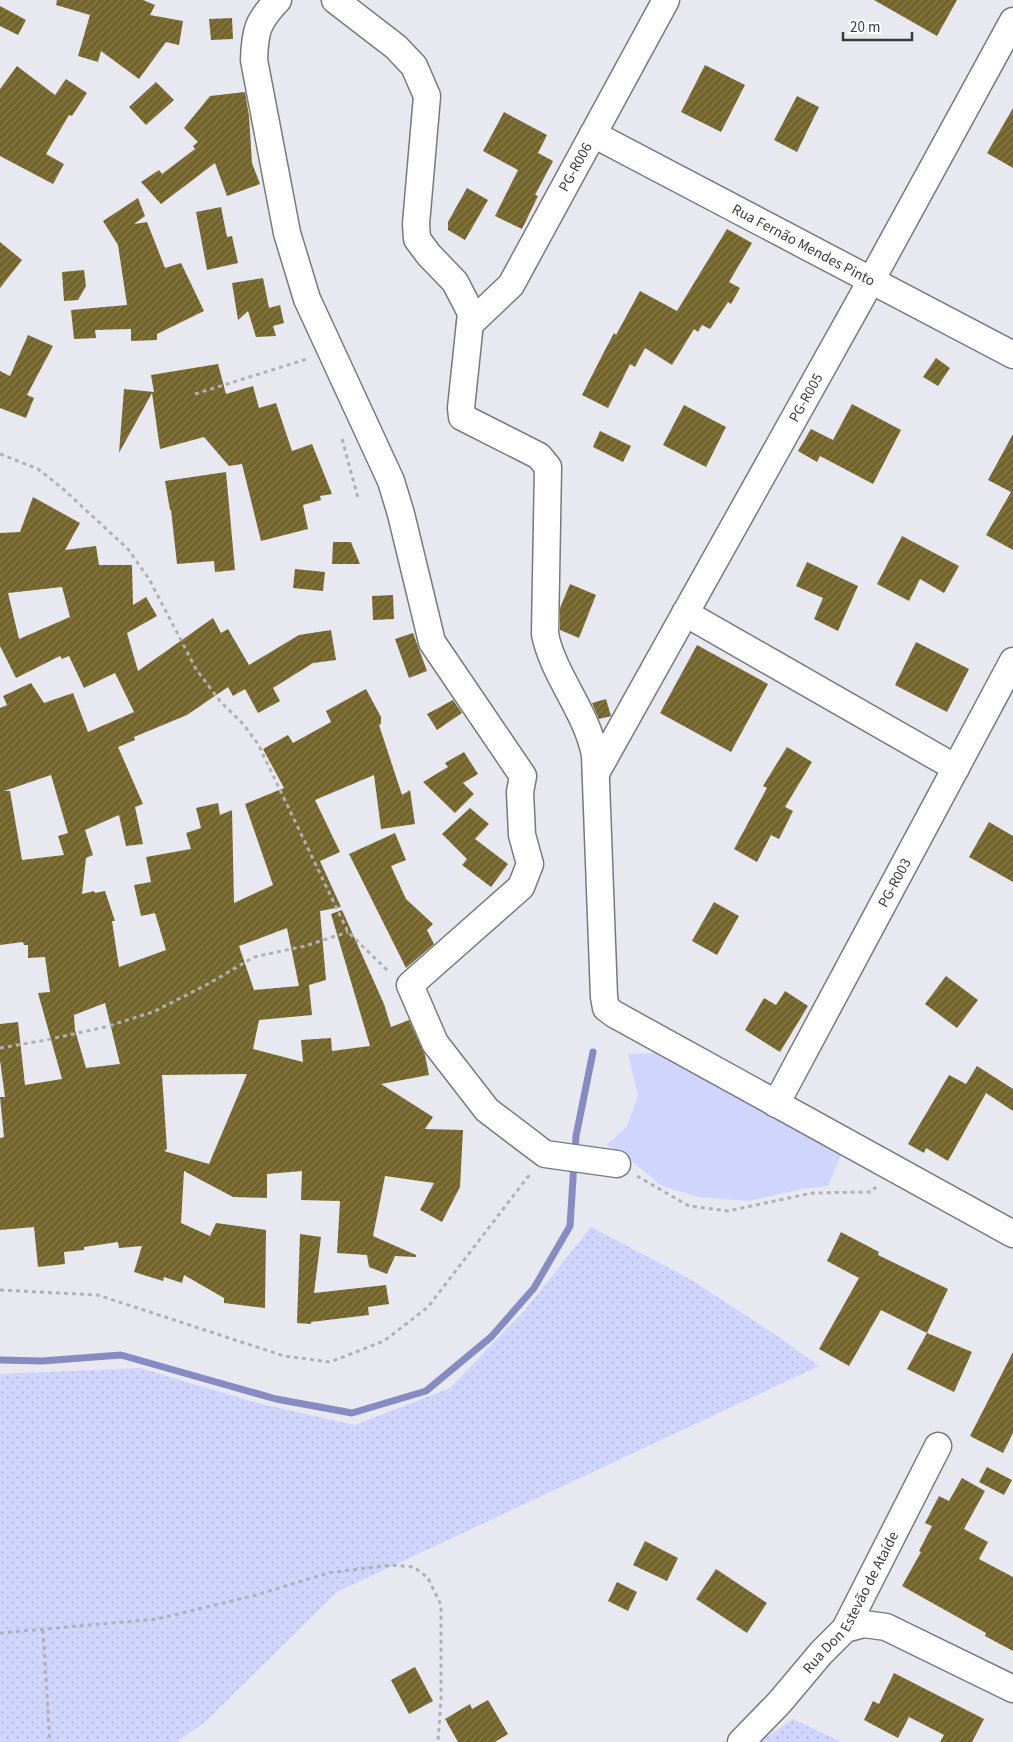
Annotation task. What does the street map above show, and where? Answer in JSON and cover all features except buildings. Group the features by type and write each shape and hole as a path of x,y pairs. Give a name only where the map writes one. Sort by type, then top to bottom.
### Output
{"street":[{"path":"278,0 265,14 255,36 254,60 288,233 307,299 391,481 432,642 523,776 520,792 522,835 530,864 521,887 410,985 435,1043 487,1110 545,1154 617,1164"},
{"path":"335,0 396,47 414,66 427,96 416,224 417,239 429,255 455,282 471,313 461,408 462,417 540,456 548,467 545,634 548,650 593,743 596,773 604,997 606,1008 1013,1234"},
{"name":"PG-R006","path":"470,324 511,285 666,0"},
{"name":"PG-R005","path":"596,773 872,279 1013,21"},
{"name":"Rua Fernão Mendes Pinto","path":"593,134 872,279 1013,355"},
{"path":"685,613 956,768"},
{"name":"PG-R003","path":"776,1104 1013,661"},
{"name":"Rua Don Estevão de Ataíde","path":"741,1742 779,1703 821,1653 845,1629 938,1446"},
{"path":"845,1629 864,1624 886,1628 1013,1689"}],"path":[{"path":"195,394 307,359"},
{"path":"0,454 38,469 62,488 128,549 148,579 196,668 220,701 243,724 258,744 348,932 394,976 410,985"},
{"path":"0,1048 105,1027 153,1012 208,984 254,957 305,946 348,932"},
{"path":"0,1290 98,1295 284,1356 330,1362 384,1341 428,1307 545,1154"},
{"path":"617,1164 689,1206 728,1211 812,1193 871,1192 895,1169"},
{"path":"0,1634 157,1619 256,1595 328,1573 391,1565 414,1567 428,1578 441,1605 441,1699 438,1742"},
{"path":"43,1630 50,1742"}],"shaded area":[{"path":"687,1052 844,1148 828,1186 802,1189 749,1201 698,1197 662,1186 635,1164 607,1145 627,1126 638,1096 628,1054"},
{"path":"591,1227 690,1279 776,1335 819,1366 337,1592 205,1722 177,1742 0,1742 0,1374 140,1368 257,1403 355,1425 450,1388 525,1310"},
{"path":"793,1719 842,1742 760,1742"}],"waterway":[{"path":"575,1153 576,1136 593,1052"},
{"path":"0,1360 42,1361 121,1355 276,1399 352,1413 426,1391 491,1337 534,1288 570,1226 574,1163"}]}
